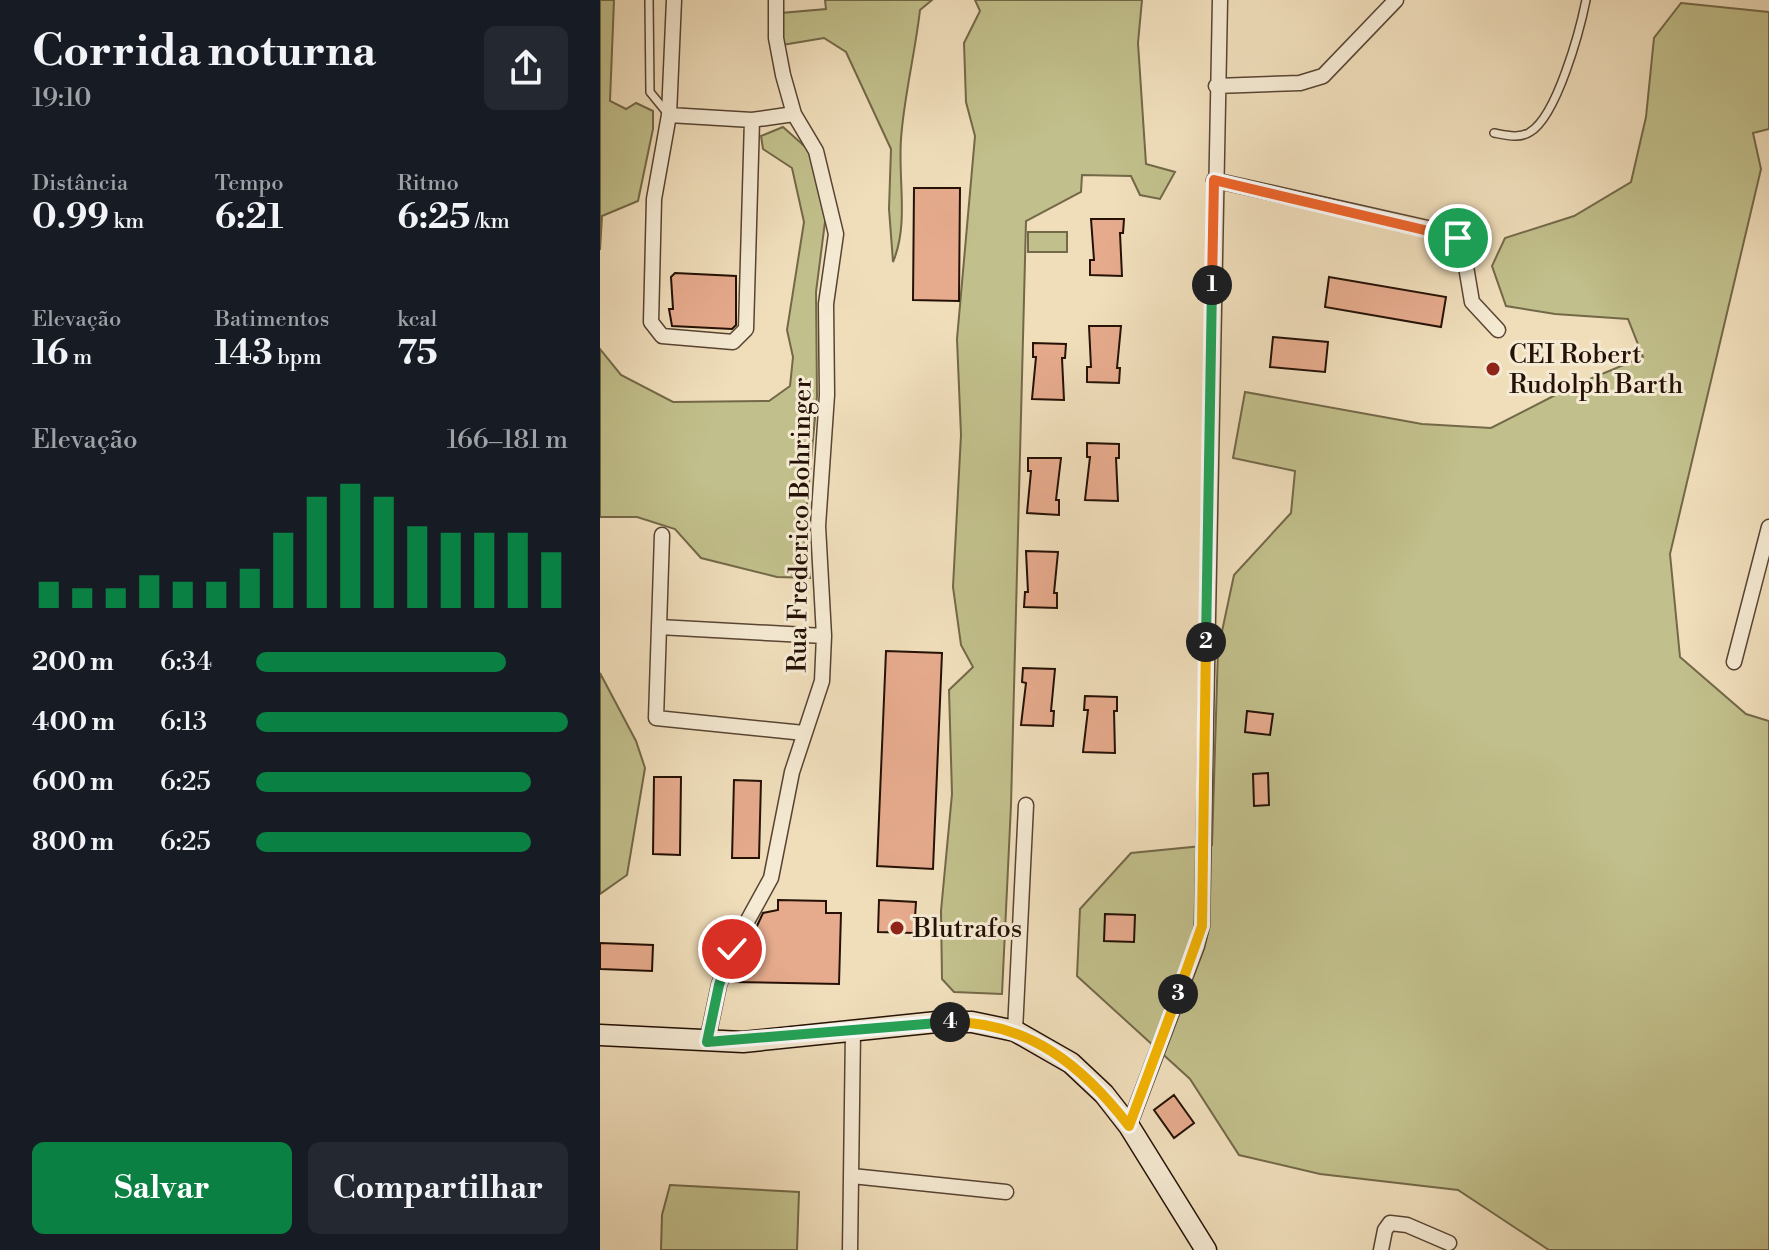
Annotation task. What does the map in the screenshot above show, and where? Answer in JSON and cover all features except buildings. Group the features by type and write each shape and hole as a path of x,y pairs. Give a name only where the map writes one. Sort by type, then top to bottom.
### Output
{"main road":[{"path":"600,1035 707,1042 960,1022 1015,1031 1085,1074 1129,1126 1206,1250"}],"street":[{"path":"674,0 669,115 654,199 651,322 662,336 733,342 746,329 752,120"},
{"name":"Rua Frederico Bohringer","path":"707,1042 719,985 732,949 771,878 804,733 822,681 824,636 818,526 827,395 826,304 836,234 816,151 794,114 776,38 776,0"},
{"path":"1129,1126 1202,926 1214,180 1220,0"},
{"path":"1216,86 1300,83 1323,76 1396,0"},
{"path":"669,115 752,120 794,114"},
{"path":"1214,180 1450,233 1462,243 1472,302 1498,330"},
{"path":"1734,662 1769,527"},
{"path":"662,535 656,718 804,733"},
{"path":"659,627 824,636"},
{"path":"1015,1031 1026,805"},
{"path":"850,1250 853,1031"},
{"path":"852,1176 1006,1192"},
{"path":"1381,1250 1385,1230 1390,1223 1407,1225 1449,1243"}],"lane":[{"path":"649,0 650,92 669,115"},
{"path":"1494,133 1523,136 1534,131 1574,54 1586,0"}],"shaded area":[{"path":"600,0 614,0 610,101 626,109 636,103 653,111 653,129 638,201 602,216 600,250"},
{"path":"825,0 932,0 920,10 905,107 900,154 901,233 893,262 889,209 891,149 846,52 824,38 782,45 781,13 826,9"},
{"path":"975,0 1142,0 1138,43 1146,164 1175,172 1160,199 1140,195 1131,176 1082,175 1081,192 1026,221 1011,805 1002,994 954,992 942,979 941,911 952,794 949,690 973,667 961,645 953,587 961,435 957,339 975,136 966,102 964,43 980,11"},
{"path":"1681,3 1769,12 1769,129 1753,133 1761,169 1670,554 1680,657 1746,714 1769,721 1769,1250 1549,1250 1458,1190 1320,1174 1239,1155 1190,1079 1077,976 1080,909 1131,853 1212,845 1218,650 1234,575 1291,513 1295,471 1233,458 1245,392 1422,424 1491,428 1573,386 1643,357 1628,319 1555,314 1506,306 1492,266 1505,238 1574,216 1631,182 1646,117 1654,38"},
{"path":"783,127 810,151 826,214 816,292 817,396 804,537 810,578 777,577 701,558 675,529 637,517 600,517 600,349 621,375 673,402 769,401 790,386 793,357 787,330 804,222 792,168 763,149 761,136"},
{"path":"1028,232 1067,232 1067,252 1028,252"},
{"path":"600,673 636,741 645,768 627,875 600,894"},
{"path":"670,1185 799,1192 797,1250 661,1250 662,1215"}],"place":[{"name":"CEI Robert Rudolph Barth","path":"1493,369"},
{"name":"Blutrafos","path":"897,928"}],"route":[{"path":"732,949 719,985 707,1042 827,1035 937,1022 999,1026 1034,1040 1071,1063 1104,1094 1129,1126 1202,926 1214,180 1450,233 1458,238"}]}
